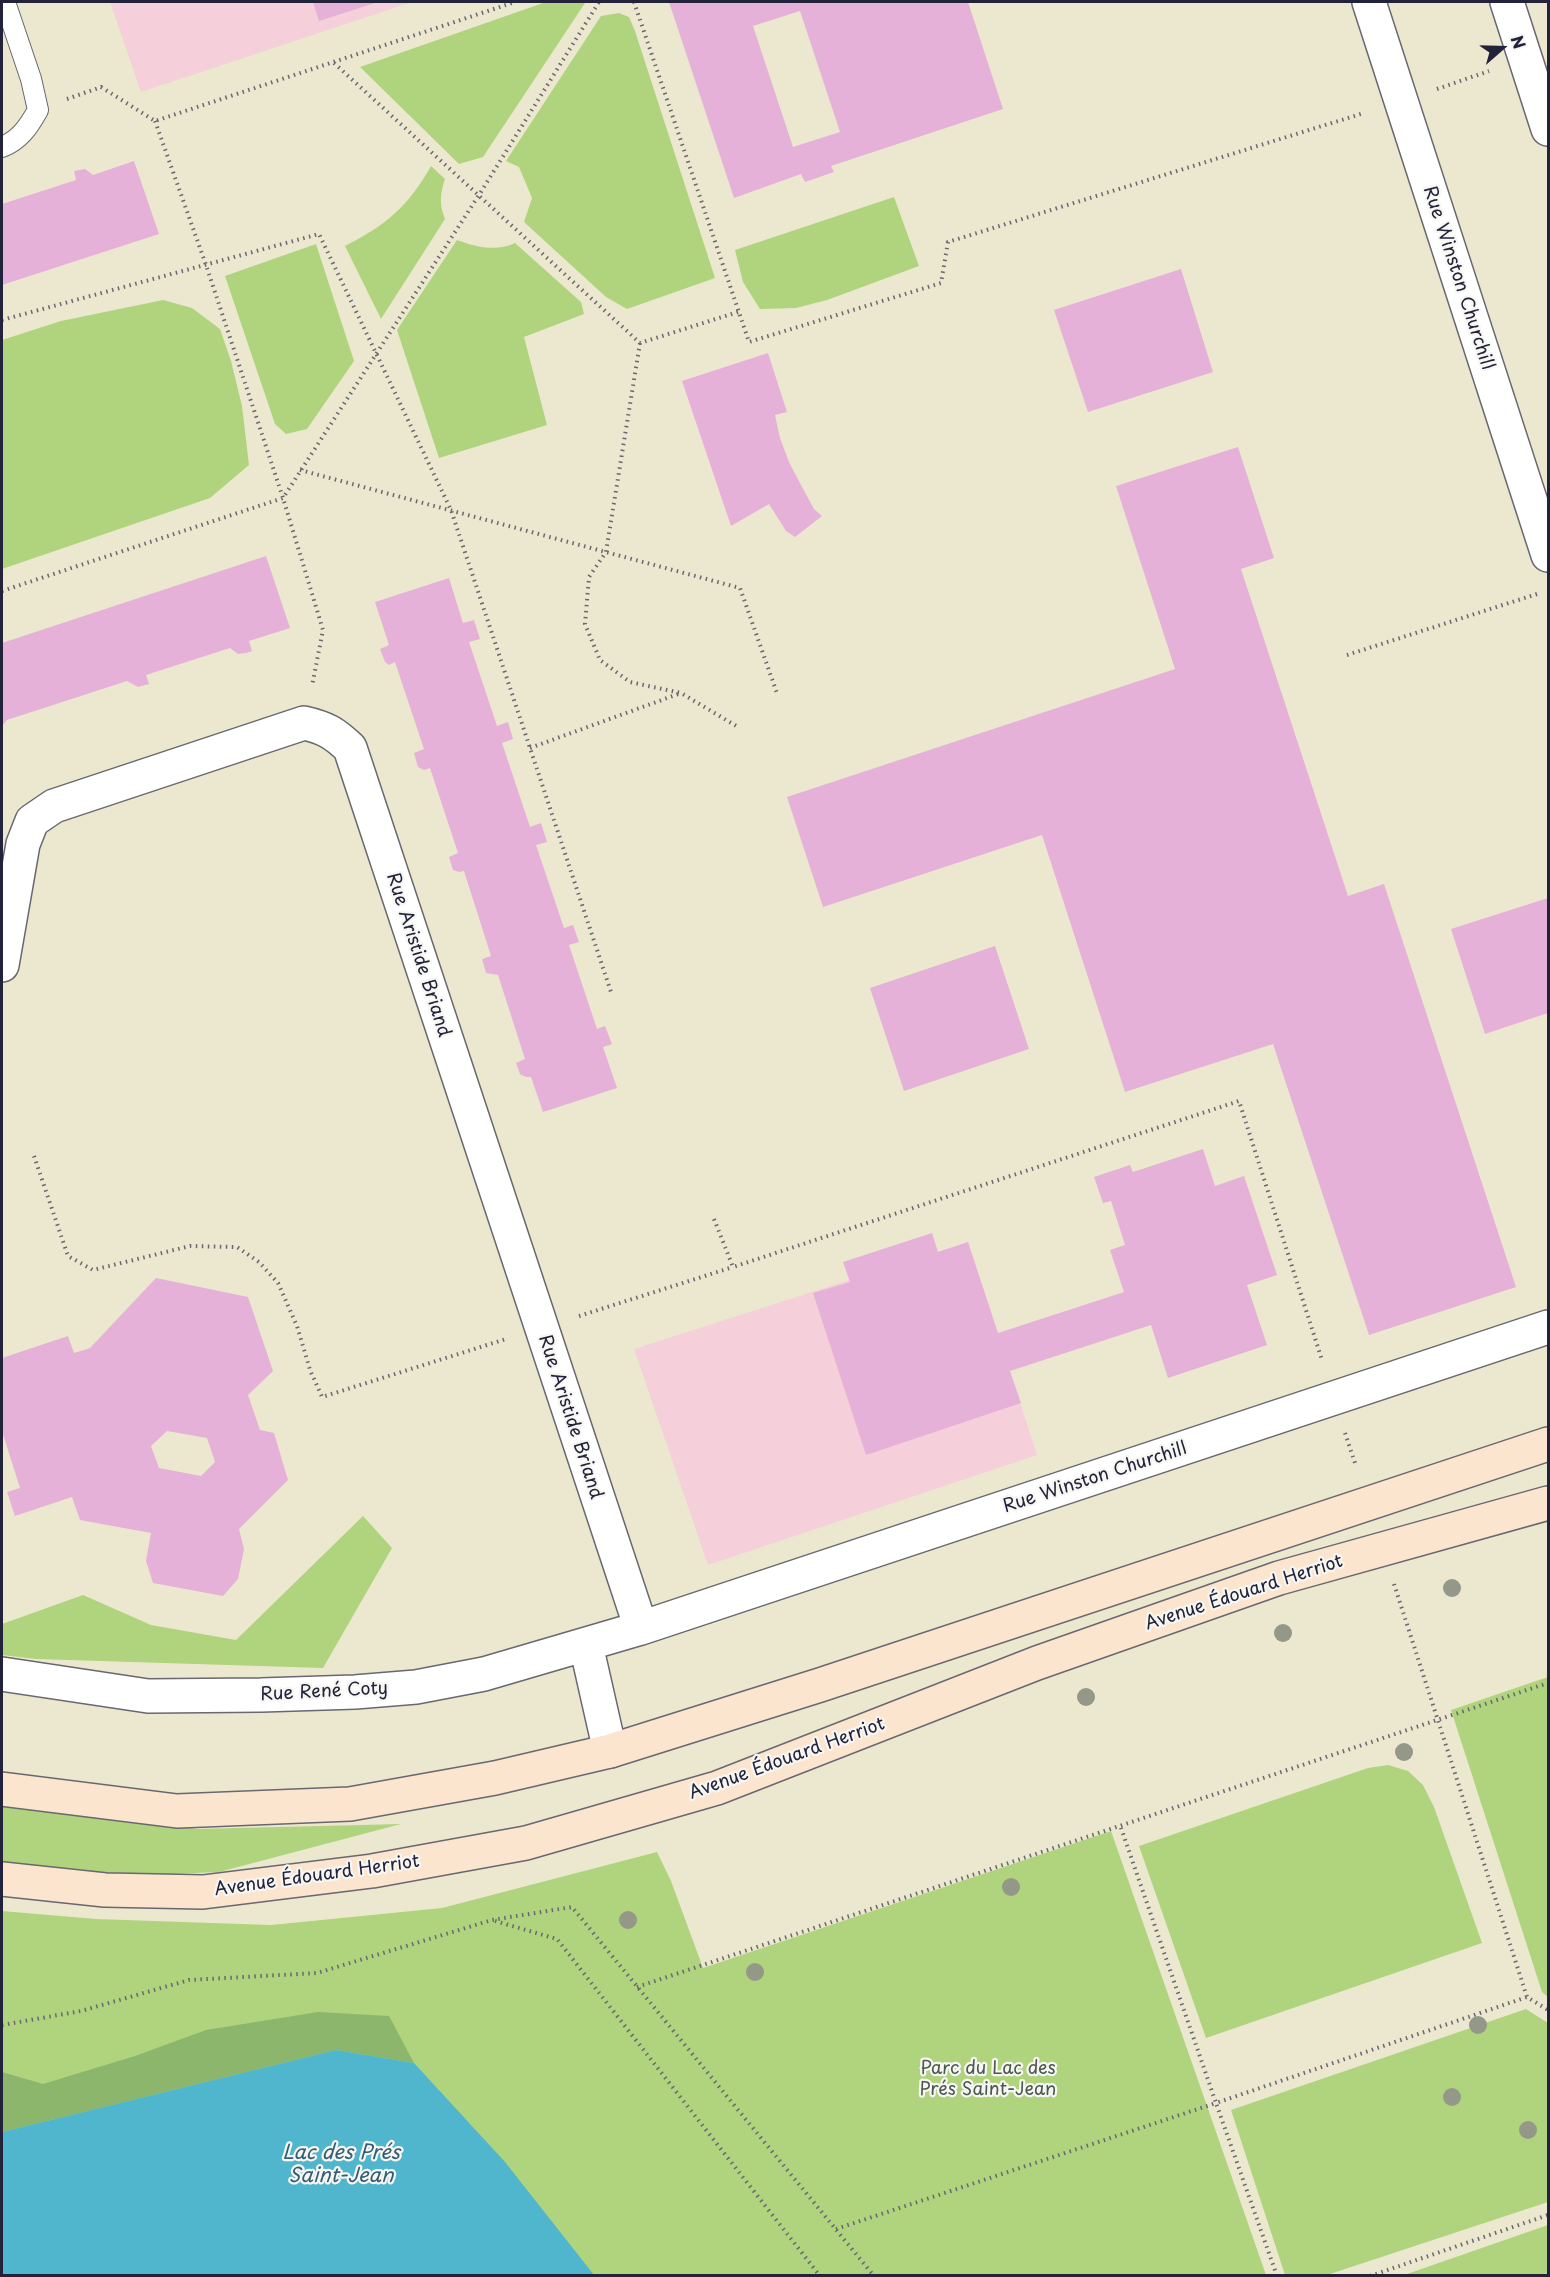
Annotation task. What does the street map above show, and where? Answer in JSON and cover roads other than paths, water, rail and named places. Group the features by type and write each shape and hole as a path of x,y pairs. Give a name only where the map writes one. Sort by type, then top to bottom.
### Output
{"main road":[{"path":"2,1789 177,1812 350,1804 495,1778 610,1751 842,1678 1548,1444"},
{"name":"Avenue Édouard Herriot","path":"2,1879 105,1890 203,1892 372,1871 526,1843 717,1788 1037,1663 1279,1578 1548,1503"}],"street":[{"name":"Rue Winston Churchill","path":"1369,2 1548,555"},
{"path":"1507,2 1548,129"},
{"name":"Rue Aristide Briand","path":"2,965 23,844 32,821 54,806 304,723 325,728 338,736 350,748 640,1628"},
{"name":"Rue Winston Churchill","path":"640,1628 1548,1327"},
{"name":"Rue René Coty","path":"2,1674 148,1696 355,1692 416,1687 484,1674 640,1628"},
{"path":"586,1645 610,1751"}],"lane":[{"path":"2,147 27,129 38,110 31,79 5,2"}],"water":[{"name":"Lac des Prés Saint-Jean","path":"336,2050 414,2063 505,2162 594,2275 2,2275 2,2132"}],"park label":[{"name":"Parc du Lac des Prés Saint-Jean","path":"988,2079"}]}
